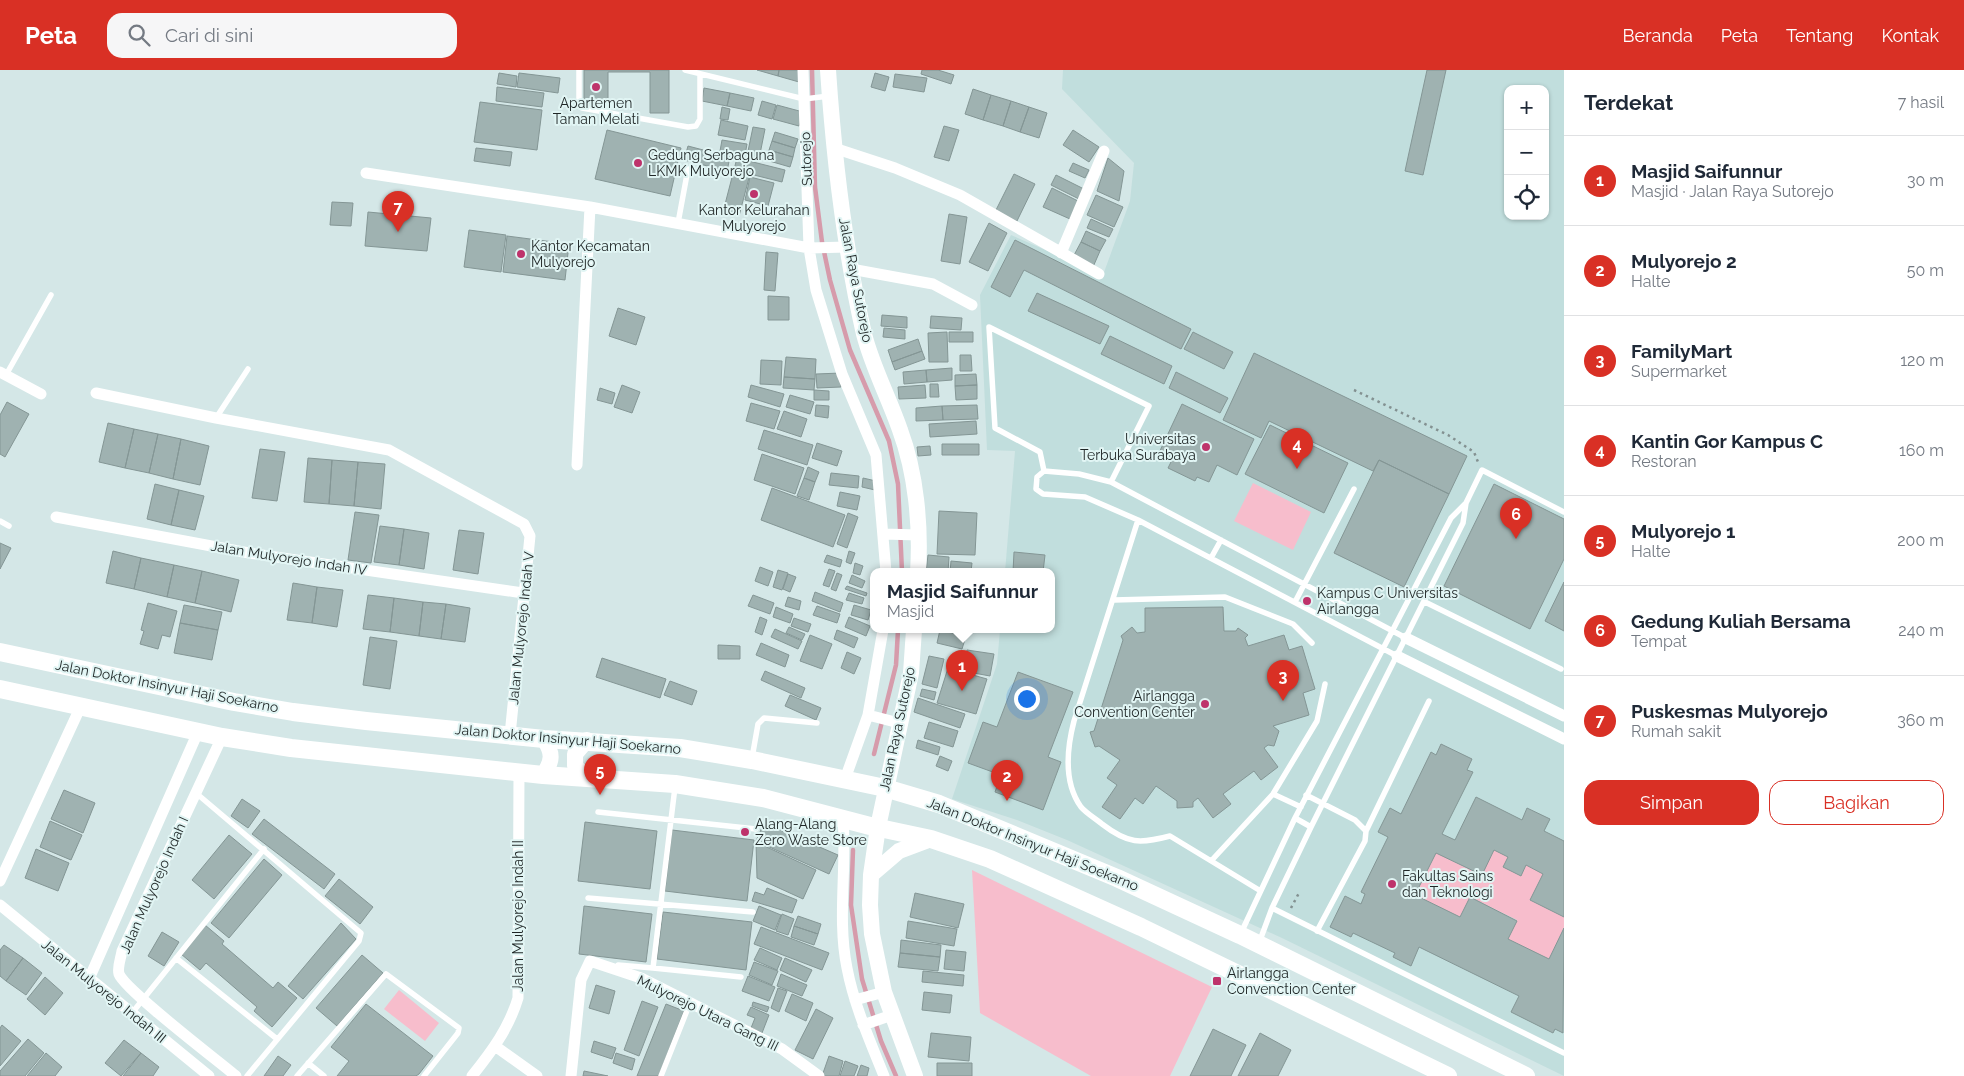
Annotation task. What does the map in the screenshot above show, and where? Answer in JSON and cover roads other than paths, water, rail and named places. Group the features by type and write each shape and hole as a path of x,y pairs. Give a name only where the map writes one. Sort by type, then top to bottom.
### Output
{"main road":[{"name":"Jalan Raya Sutorejo","path":"828,70 828,96 842,247 851,269 864,336 901,432 912,470 914,535 918,568"},
{"name":"Jalan Raya Sutorejo","path":"914,633 911,673 896,722 880,786 861,823 871,875 872,934 881,993 888,1016 915,1076"},
{"name":"Jalan Doktor Insinyur Haji Soekarno","path":"0,652 234,702 293,712 544,739 587,740 680,748 752,760 880,786 939,804 1116,878 1240,935 1526,1076"},
{"path":"0,689 74,720 215,749 328,753 543,775 675,784 763,798 930,838 990,859 1140,927 1448,1076"},
{"path":"543,775 551,764 552,752 544,739"},
{"path":"586,777 575,766 575,754 587,740"},
{"path":"871,875 898,851 930,838"}],"street":[{"name":"Sutorejo","path":"803,70 807,99 812,249 816,290 827,331 876,455 888,534 886,568"},
{"path":"834,148 895,168 960,195 1099,274"},
{"path":"1061,253 1104,151"},
{"path":"366,173 590,207 812,249 842,247"},
{"path":"577,465 590,207"},
{"path":"851,269 933,284 972,305"},
{"path":"3,373 41,394"},
{"name":"Jalan Mulyorejo Indah V","path":"96,393 216,418 389,450 524,524 530,536 510,734"},
{"name":"Jalan Mulyorejo Indah IV","path":"56,517 249,553 523,593"},
{"path":"888,534 914,535"},
{"path":"850,780 870,716 883,633"},
{"path":"1406,638 1564,716"},
{"path":"1397,656 1564,739"},
{"path":"870,716 896,722"},
{"path":"0,881 74,720"},
{"name":"Jalan Mulyorejo Indah I","path":"89,979 192,745"},
{"name":"Jalan Mulyorejo Indah I","path":"215,749 122,951 118,967 119,974 124,982 236,1076"},
{"name":"Jalan Mulyorejo Indah II","path":"472,1076 495,1046 512,1019 518,998 519,772"},
{"path":"861,823 846,850 843,919 846,966 859,998 884,1076"},
{"path":"122,904 140,912"},
{"name":"Jalan Mulyorejo Indah III","path":"0,905 208,1076"},
{"name":"Mulyorejo Utara Gang III","path":"572,1076 581,980 590,961 641,978 782,1049 819,1076"},
{"path":"859,998 881,993"},
{"path":"867,1023 888,1016"},
{"path":"495,1046 537,1076"}],"lane":[{"path":"579,70 579,100 582,108 688,127 696,126 700,118 700,74"},
{"path":"685,70 807,99 828,96"},
{"path":"678,223 688,169"},
{"path":"3,373 50,295"},
{"path":"1044,471 1040,452 995,428 989,327 1149,406 1111,482"},
{"path":"216,418 248,370"},
{"path":"1258,944 1272,908 1463,523 1466,503 1482,470 1564,512"},
{"path":"1397,656 1138,520 1085,497 1043,494 1036,489 1037,477 1044,471 1079,474 1111,482 1406,638"},
{"path":"1295,602 1354,489"},
{"path":"1240,935 1259,890 1306,796 1384,650 1451,518 1466,503"},
{"path":"1138,520 1068,744 1068,770 1073,788 1081,807 1117,835 1130,841 1146,842 1170,836 1259,890"},
{"path":"0,521 9,526"},
{"path":"1211,558 1221,540"},
{"path":"1114,600 1225,597 1293,624 1312,643"},
{"path":"1424,602 1563,668"},
{"path":"1212,860 1273,794 1317,721 1324,684"},
{"path":"1317,931 1361,848 1366,831 1429,701"},
{"path":"752,760 758,724 764,718 817,723"},
{"path":"654,968 675,784"},
{"path":"196,792 361,933 359,941 247,1076"},
{"path":"1273,794 1301,807"},
{"path":"1306,796 1355,820 1366,831"},
{"path":"598,812 756,829"},
{"path":"1295,818 1312,827"},
{"path":"131,1014 264,849"},
{"path":"588,898 753,912"},
{"path":"1272,908 1564,1053"},
{"path":"176,958 277,1039"},
{"path":"618,965 742,978"},
{"path":"297,1076 386,974 459,1028 458,1033 424,1076"},
{"path":"661,1076 690,1003"},
{"path":"308,1063 324,1076"}],"waterway":[{"path":"812,70 815,187 822,242 830,280 850,350 889,441 898,484 902,568"},
{"path":"874,754 896,665 898,633"},
{"path":"853,850 851,905 862,979 881,1041 896,1076"}],"place":[{"name":"Apartemen Taman Melati","path":"596,87"},
{"name":"Gedung Serbaguna LKMK Mulyorejo","path":"638,163"},
{"name":"Kantor Kelurahan Mulyorejo","path":"754,194"},
{"name":"Puskesmas Mulyorejo","path":"398,232"},
{"name":"Kantor Kecamatan Mulyorejo","path":"521,254"},
{"name":"Universitas Terbuka Surabaya","path":"1206,447"},
{"name":"Kantin Gor Kampus C","path":"1297,469"},
{"name":"Gedung Kuliah Bersama","path":"1516,539"},
{"name":"Kampus C Universitas Airlangga","path":"1307,601"},
{"name":"Masjid Saifunnur","path":"962,691"},
{"name":"FamilyMart","path":"1283,701"},
{"name":"Airlangga Convention Center","path":"1205,704"},
{"name":"Mulyorejo 1","path":"600,795"},
{"name":"Mulyorejo 2","path":"1007,801"},
{"name":"Alang-Alang Zero Waste Store","path":"745,832"},
{"name":"Fakultas Sains dan Teknologi","path":"1392,884"},
{"name":"Airlangga Convenction Center","path":"1217,981"}]}
